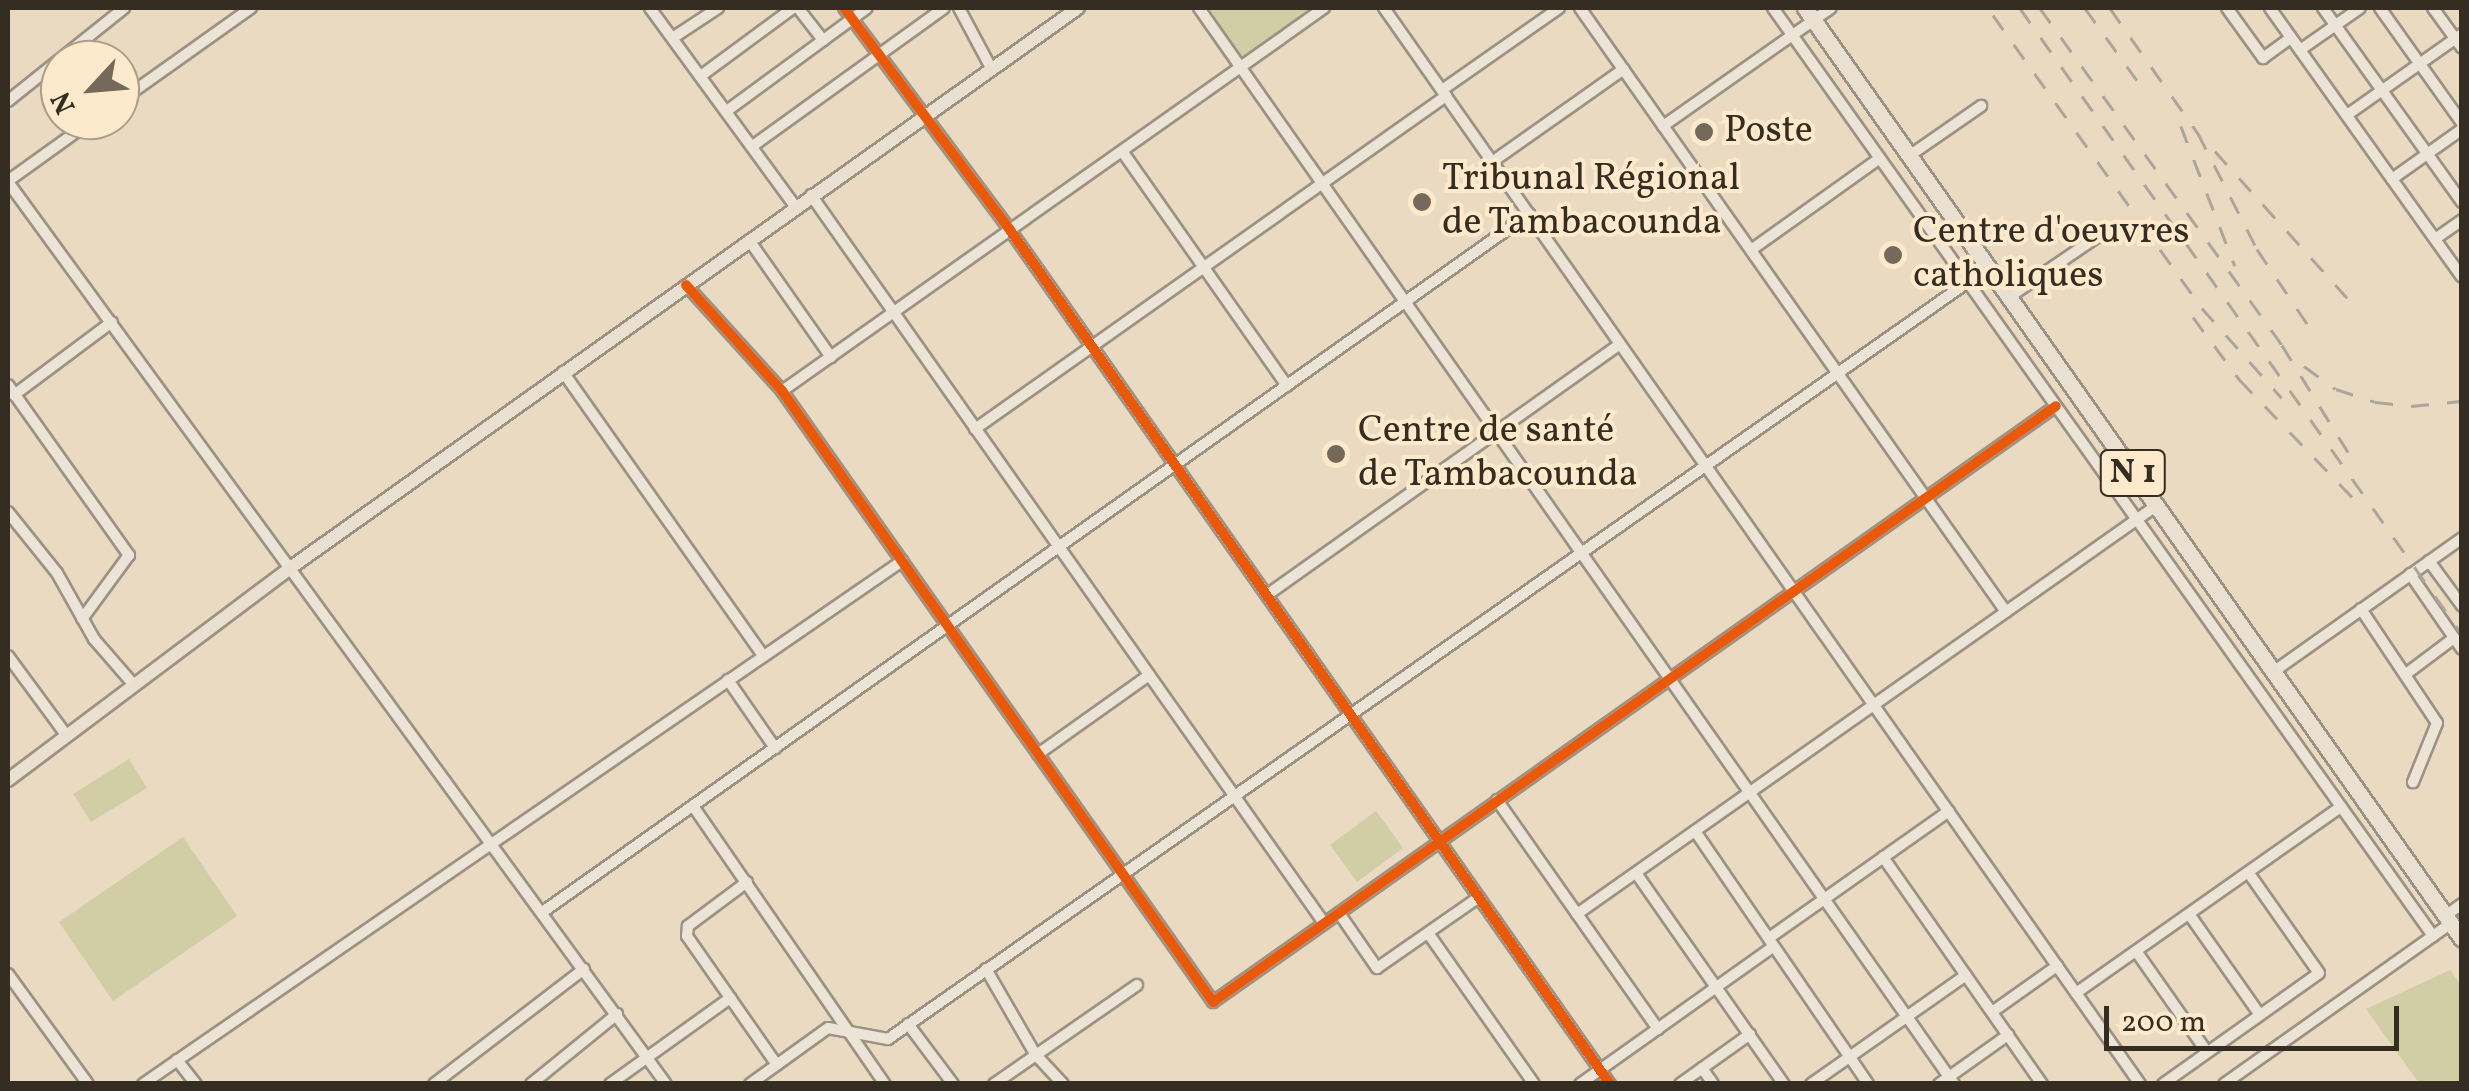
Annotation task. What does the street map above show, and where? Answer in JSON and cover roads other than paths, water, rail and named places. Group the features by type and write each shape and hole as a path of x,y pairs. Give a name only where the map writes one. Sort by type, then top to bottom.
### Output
{"highway":[{"name":"N 1","path":"1809,13 2462,940"}],"main road":[{"path":"8,780 293,566 1078,8"}],"street":[{"path":"8,101 124,8"},
{"path":"140,87 251,8"},
{"path":"650,8 796,206"},
{"path":"674,37 718,8"},
{"path":"702,75 796,8 823,40"},
{"path":"844,8 1010,230 1610,1084"},
{"path":"728,110 867,8"},
{"path":"754,146 944,8"},
{"path":"958,8 991,68"},
{"path":"1198,8 1952,1080"},
{"path":"782,392 1324,8"},
{"path":"1384,8 2140,1084"},
{"path":"975,428 1322,183 1559,8"},
{"path":"1580,8 2006,612"},
{"path":"1774,8 2433,936"},
{"path":"1663,126 1792,34 1809,13 1831,8"},
{"path":"2227,8 2263,58 2291,38"},
{"path":"2270,8 2462,277"},
{"path":"2324,8 2462,202"},
{"path":"2300,50 2360,8"},
{"path":"2380,8 2462,126 2392,179"},
{"path":"2346,115 2459,40 2433,8"},
{"path":"1492,162 1624,70"},
{"path":"1909,156 1981,106"},
{"path":"66,140 8,182 492,838 666,1084"},
{"path":"1122,151 1288,386"},
{"path":"1751,250 1880,158"},
{"path":"811,195 1324,924"},
{"path":"544,912 1529,214"},
{"path":"2434,239 2462,220"},
{"path":"2009,297 2097,236"},
{"path":"748,240 831,356"},
{"path":"759,1081 828,1028 888,1039 1233,795 1353,718 1968,282"},
{"path":"686,285 782,392 1213,1002 2056,406"},
{"path":"82,619 128,555 11,390 112,322"},
{"path":"1267,594 1620,344"},
{"path":"563,372 763,656"},
{"path":"1577,914 2156,506"},
{"path":"8,512 58,573 82,619 134,685"},
{"path":"2273,672 2462,538"},
{"path":"143,1084 492,838 902,561"},
{"path":"2430,561 2462,606"},
{"path":"2406,674 2458,643 2410,574"},
{"path":"2361,610 2406,674 2437,728 2413,782"},
{"path":"8,656 67,736"},
{"path":"1038,754 1149,675"},
{"path":"728,680 775,748"},
{"path":"1498,800 1658,1029"},
{"path":"693,806 885,1084"},
{"path":"2076,994 2341,807"},
{"path":"1580,1084 1716,987 1825,899 1948,812"},
{"path":"1694,832 1868,1084"},
{"path":"1883,858 2042,1084"},
{"path":"2162,1084 2319,973 2248,872"},
{"path":"1636,873 1784,1084"},
{"path":"747,882 687,931 777,1065"},
{"path":"1339,913 1378,968 1479,897"},
{"path":"2224,1084 2433,936 2462,904"},
{"path":"2189,914 2260,1015"},
{"path":"1428,933 1534,1084"},
{"path":"2136,952 2207,1052"},
{"path":"1992,1012 2057,966"},
{"path":"434,1084 584,968"},
{"path":"986,970 1035,1054 1062,1084"},
{"path":"8,974 88,1084"},
{"path":"1812,1084 1966,975"},
{"path":"994,1084 1136,985"},
{"path":"610,1084 730,998"},
{"path":"531,1084 617,1014"},
{"path":"908,1024 953,1084"},
{"path":"1680,1084 1750,1034"},
{"path":"1939,1084 1952,1080 2008,1035"},
{"path":"177,1060 196,1084"},
{"path":"1702,1068 1713,1084"}],"railway":[{"path":"2020,8 2462,634"},
{"path":"2040,8 2282,345 2350,455"},
{"path":"2085,8 2137,80"},
{"path":"2110,8 2198,133 2257,249 2308,325"},
{"path":"1993,15 2202,308 2282,398"},
{"path":"2181,126 2235,266"},
{"path":"2215,151 2350,301"},
{"path":"2193,317 2240,380 2355,500"},
{"path":"2304,366 2336,389 2375,402 2411,406 2462,401"}],"place":[{"name":"Poste","path":"1704,132"},
{"name":"Tribunal Régional de Tambacounda","path":"1422,202"},
{"name":"Centre d'oeuvres catholiques","path":"1893,255"},
{"name":"Centre de santé de Tambacounda","path":"1336,454"}]}
